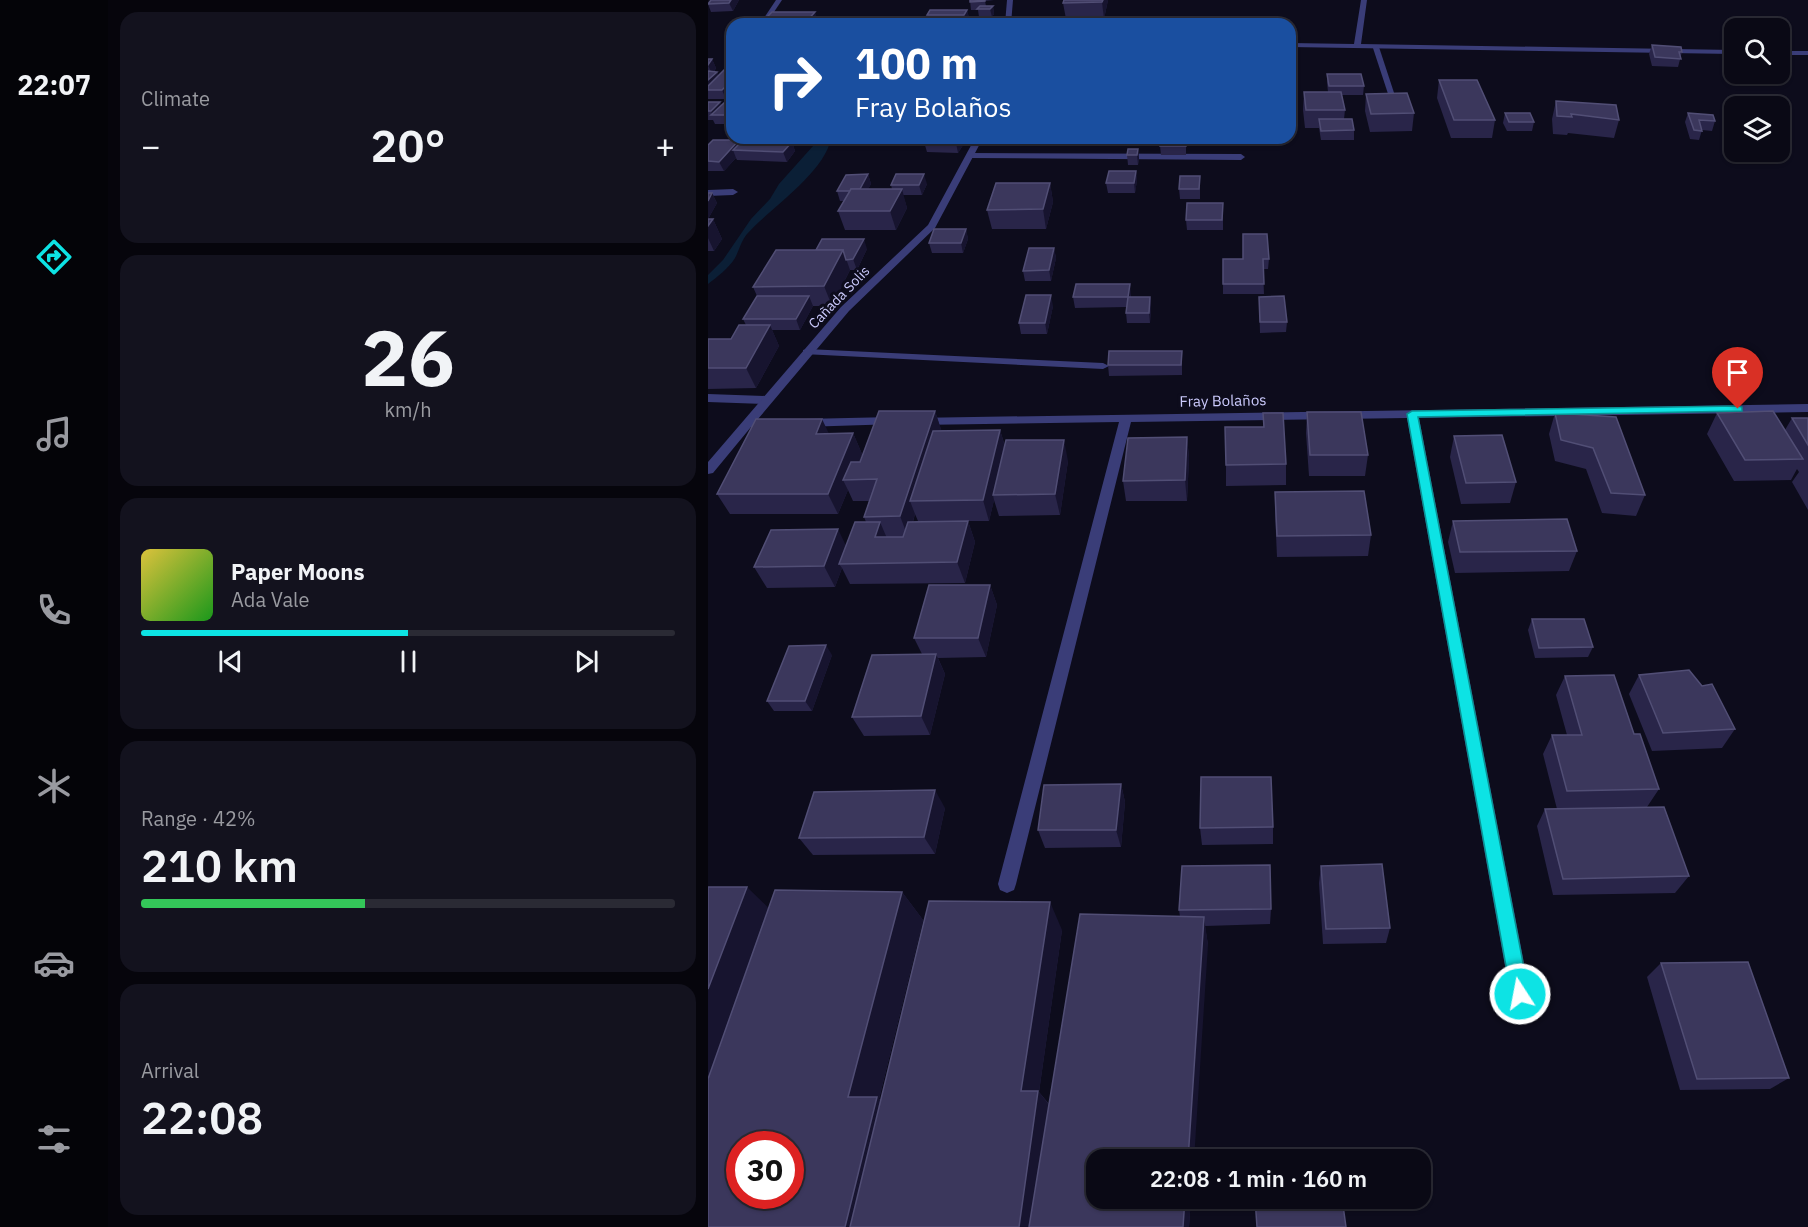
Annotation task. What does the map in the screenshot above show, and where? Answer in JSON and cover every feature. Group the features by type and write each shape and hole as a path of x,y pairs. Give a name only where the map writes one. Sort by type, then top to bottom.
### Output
{"street":[{"path":"767,18 779,0"},
{"path":"1008,18 1010,0"},
{"path":"1357,47 1364,0"},
{"path":"1296,45 1724,52"},
{"path":"1375,47 1396,106"},
{"path":"1790,53 1808,53"},
{"name":"Cañada Solis","path":"708,470 844,309 932,226 976,144"},
{"path":"970,156 1241,157"},
{"path":"708,193 733,192"},
{"path":"807,352 1103,366"},
{"path":"708,398 766,400"},
{"name":"Fray Bolaños","path":"746,423 1808,408"},
{"path":"1412,414 1520,994"},
{"path":"1007,884 1126,419"}],"water":[{"path":"814,144 829,144 827,151 808,177 747,234 732,262 708,284 708,275 723,260 779,184"}],"building":[{"path":"711,0 731,0 729,3 708,4"},
{"path":"1064,0 1103,0 1102,2 1063,3"},
{"path":"980,6 993,6 990,9 977,9"},
{"path":"930,10 967,10 964,15 927,15"},
{"path":"772,12 815,12 810,18 766,18"},
{"path":"1652,45 1681,47 1682,52 1679,52 1681,59 1655,57"},
{"path":"726,69 726,86 722,90 708,90 708,86"},
{"path":"708,71 717,72 708,80"},
{"path":"1327,74 1361,74 1364,86 1329,86"},
{"path":"1439,80 1477,80 1495,120 1454,120"},
{"path":"1304,92 1341,92 1345,110 1306,110"},
{"path":"1407,93 1414,113 1371,114 1366,94"},
{"path":"1556,101 1616,105 1619,120 1571,114 1572,117 1557,116"},
{"path":"708,102 720,102 708,111"},
{"path":"725,102 726,102 726,115 711,115"},
{"path":"1505,113 1530,113 1534,122 1509,122"},
{"path":"1688,113 1713,115 1715,121 1699,120 1702,131 1694,130"},
{"path":"1319,119 1352,119 1354,130 1321,131"},
{"path":"713,140 726,140 726,144 735,144 719,162 708,161 708,145"},
{"path":"739,144 790,144 783,152 733,150"},
{"path":"1160,144 1186,144 1186,146 1160,146"},
{"path":"1128,149 1138,149 1137,155 1127,155"},
{"path":"1109,171 1136,171 1134,183 1106,183"},
{"path":"868,174 860,189 837,191 846,175"},
{"path":"896,174 924,174 919,185 891,185"},
{"path":"1180,176 1200,176 1199,189 1179,189"},
{"path":"996,183 1050,183 1043,209 987,210"},
{"path":"851,189 902,189 890,211 838,211"},
{"path":"1187,203 1223,203 1222,220 1186,220"},
{"path":"934,229 966,229 961,243 929,243"},
{"path":"1243,234 1267,234 1269,259 1263,259 1264,284 1223,284 1223,259 1243,259"},
{"path":"822,239 864,239 853,259 846,260 843,250 816,250"},
{"path":"1029,248 1054,248 1049,270 1023,271"},
{"path":"776,250 843,250 824,286 753,287"},
{"path":"1076,284 1130,284 1128,297 1073,297"},
{"path":"1026,295 1051,295 1045,323 1019,323"},
{"path":"757,296 809,296 796,319 743,319"},
{"path":"1284,296 1287,322 1260,322 1259,297"},
{"path":"1128,297 1150,297 1149,313 1126,313"},
{"path":"739,325 770,325 746,368 708,368 708,339 731,339"},
{"path":"1109,351 1182,351 1181,365 1108,365"},
{"path":"879,411 935,411 900,516 864,517 877,479 843,480 851,462 860,462"},
{"path":"1773,411 1803,459 1745,460 1717,413"},
{"path":"1307,412 1361,412 1368,455 1310,455"},
{"path":"1263,413 1283,413 1286,464 1226,465 1225,427 1264,427"},
{"path":"1555,413 1616,417 1645,495 1611,493 1593,448 1561,440"},
{"path":"1792,418 1808,418 1808,445"},
{"path":"756,419 822,419 816,434 853,433 828,494 717,494"},
{"path":"1000,430 983,500 910,501 933,431"},
{"path":"1502,435 1516,482 1466,483 1454,436"},
{"path":"1187,437 1185,480 1123,481 1128,438"},
{"path":"1006,440 1064,440 1055,494 993,495"},
{"path":"1364,491 1371,535 1277,536 1275,492"},
{"path":"1567,519 1577,551 1460,552 1453,521"},
{"path":"968,521 957,562 839,564 855,522 880,522 875,537 903,537 908,522"},
{"path":"838,529 824,566 754,567 771,530"},
{"path":"929,585 990,585 978,638 914,638"},
{"path":"1532,619 1584,619 1593,647 1539,648"},
{"path":"826,645 805,701 767,701 789,646"},
{"path":"936,654 921,716 852,717 872,655"},
{"path":"1689,670 1702,686 1712,684 1735,729 1663,733 1639,675"},
{"path":"1614,675 1634,734 1640,734 1659,789 1567,791 1552,735 1582,735 1565,676"},
{"path":"1201,777 1271,777 1273,827 1200,828"},
{"path":"1121,784 1116,830 1038,830 1044,785"},
{"path":"935,790 924,837 799,838 814,792"},
{"path":"1664,807 1689,876 1563,879 1545,809"},
{"path":"1382,864 1390,928 1326,929 1321,866"},
{"path":"1270,865 1271,909 1179,910 1182,866"},
{"path":"708,887 747,887 708,989"},
{"path":"775,890 902,892 848,1097 877,1097 845,1227 708,1227 708,1079"},
{"path":"929,901 1050,902 1021,1091 1038,1091 1019,1227 850,1227"},
{"path":"1080,914 1204,917 1189,1149 1086,1149 1086,1209 1184,1209 1183,1227 1029,1227"},
{"path":"1748,962 1789,1078 1697,1079 1661,963"},
{"path":"1256,1209 1344,1209 1346,1227 1257,1227"}],"route":[{"path":"1520,994 1412,414 1738,409"}]}
